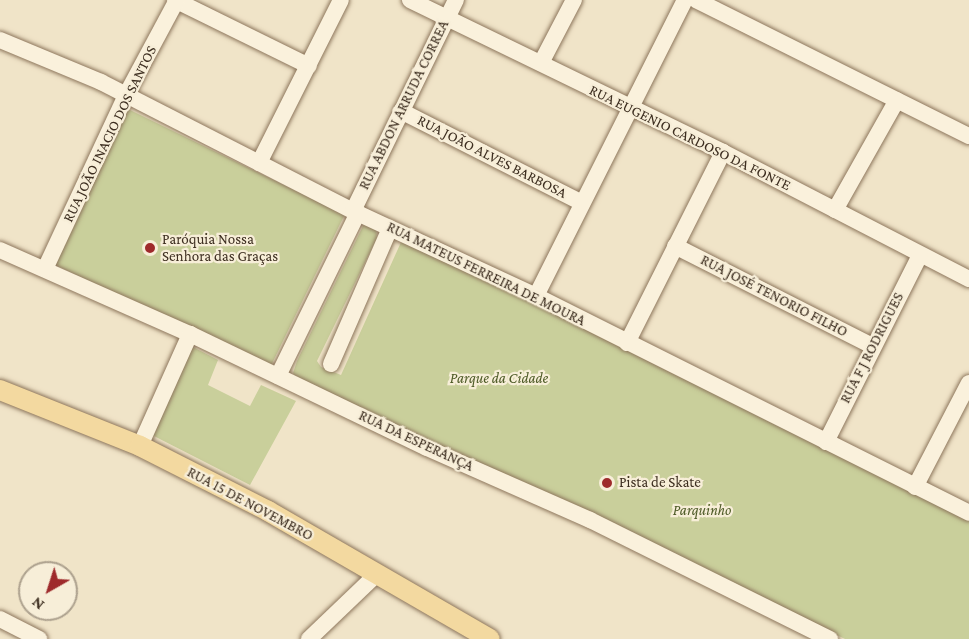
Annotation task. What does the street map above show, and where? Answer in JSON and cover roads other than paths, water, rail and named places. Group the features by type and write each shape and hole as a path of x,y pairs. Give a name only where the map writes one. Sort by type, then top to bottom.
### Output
{"main road":[{"name":"RUA 15 DE NOVEMBRO","path":"0,390 140,446 268,511 490,639"}],"street":[{"path":"176,0 309,66"},
{"name":"RUA JOÃO INACIO DOS SANTOS","path":"45,269 126,94 176,0"},
{"path":"259,163 341,0"},
{"name":"RUA EUGENIO CARDOSO DA FONTE","path":"410,0 630,109 723,152 969,279"},
{"name":"RUA ABDON ARRUDA CORREA","path":"278,376 401,111 456,0"},
{"path":"541,63 574,0"},
{"path":"536,296 685,0"},
{"path":"696,0 728,6 897,100 969,136"},
{"name":"RUA MATEUS FERREIRA DE MOURA","path":"0,40 64,65 126,94 355,212 536,296 969,513"},
{"path":"835,210 897,100"},
{"name":"RUA JOÃO ALVES BARBOSA","path":"401,111 582,202"},
{"path":"627,343 723,152"},
{"path":"331,364 390,228"},
{"name":"RUA JOSÉ TENORIO FILHO","path":"675,246 872,346"},
{"name":"RUA DA ESPERANÇA","path":"0,250 190,334 427,448 590,520 830,639"},
{"name":"RUA F J RODRIGUES","path":"826,442 872,346 920,255"},
{"path":"140,446 190,334"},
{"path":"915,487 968,389"},
{"path":"309,639 378,573"},
{"path":"6,628 39,639"}],"place":[{"name":"Paróquia Nossa Senhora das Graças","path":"150,248"},
{"name":"Pista de Skate","path":"607,483"}],"park label":[{"name":"Parque da Cidade","path":"499,379"},
{"name":"Parquinho","path":"702,511"}]}
